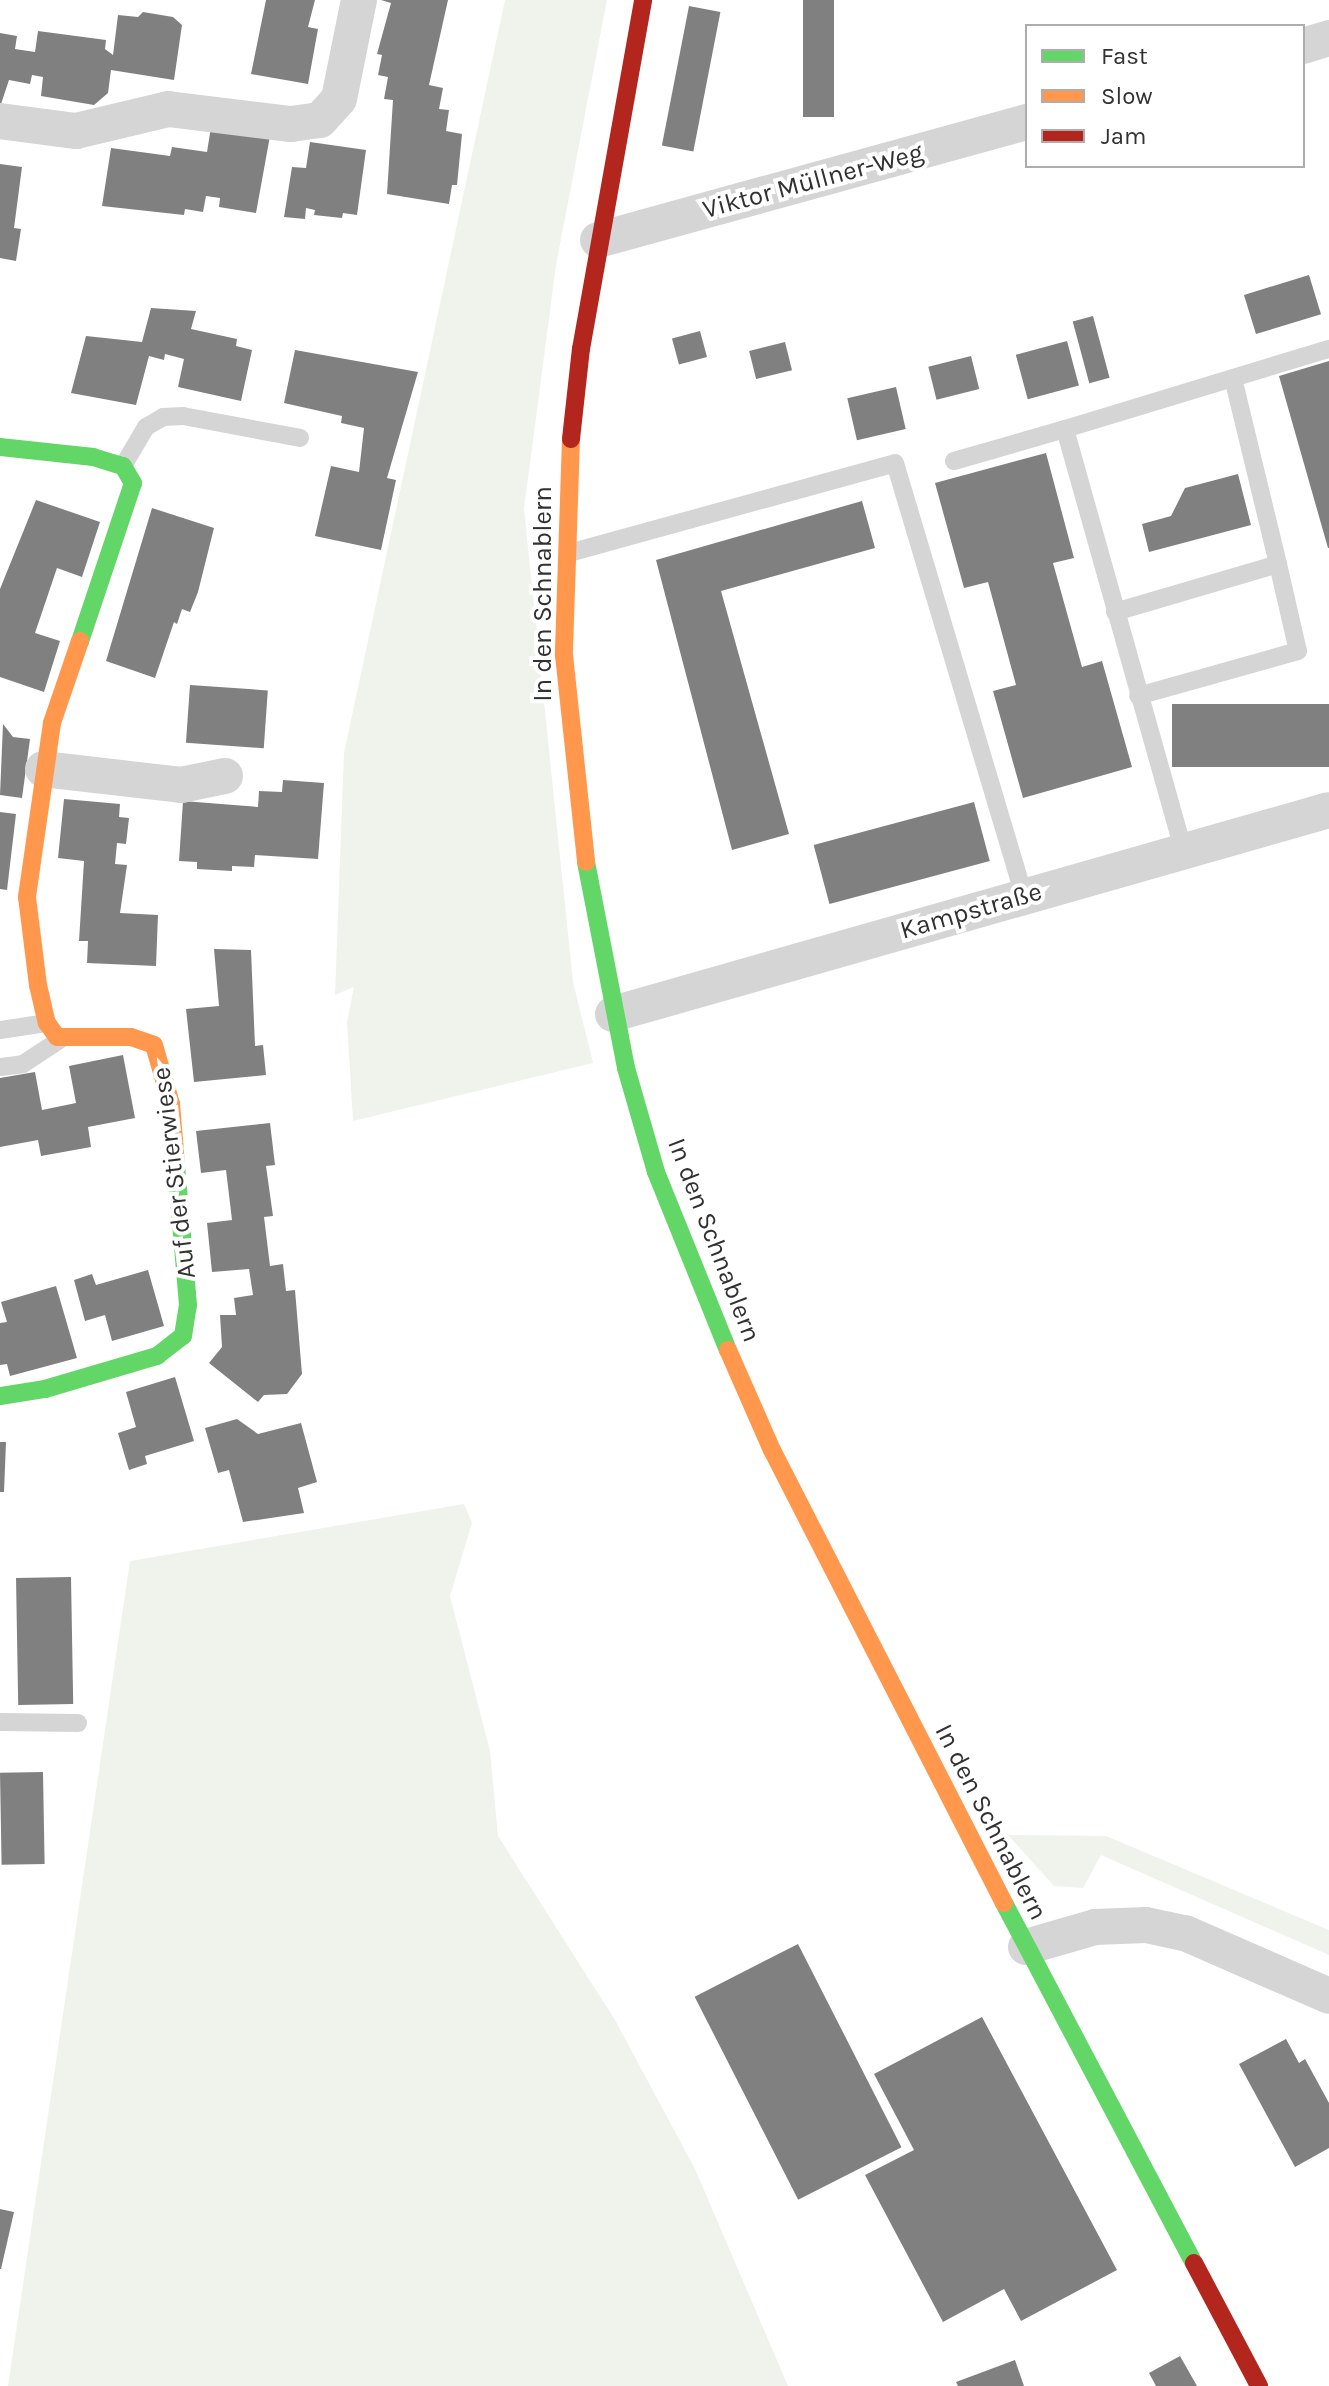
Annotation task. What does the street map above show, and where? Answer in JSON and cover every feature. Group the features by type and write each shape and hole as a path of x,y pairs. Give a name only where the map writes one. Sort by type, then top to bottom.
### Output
{"street":[{"path":"0,121 76,131 145,110 168,109 291,124 320,120 339,99 359,0"},
{"name":"In den Schnablern","path":"643,0 598,240 570,451 566,554 564,655 575,779 589,895 613,1014 656,1172 703,1295 772,1450 1026,1947 1259,2386"},
{"path":"1305,45 1329,38"},
{"name":"Viktor Müllner-Weg","path":"598,240 1025,123"},
{"path":"0,447 123,466 133,483 52,723 43,769 27,897 47,1023 61,1039"},
{"path":"43,769 181,785 225,776"},
{"name":"Kampstraße","path":"613,1014 1329,810"},
{"name":"Auf der Stierwiese","path":"0,1396 45,1389 157,1356 183,1336 188,1322 171,1104 160,1054 154,1045 131,1037 61,1039"},
{"path":"1026,1947 1095,1927 1146,1925 1185,1933 1329,1996"}],"lane":[{"path":"954,461 1329,349"},
{"path":"1138,696 1298,651 1233,378"},
{"path":"123,466 146,427 163,417 183,416 300,438"},
{"path":"1065,429 1184,851"},
{"path":"566,554 895,463 1024,896"},
{"path":"1115,612 1278,564"},
{"path":"0,1030 47,1023"},
{"path":"0,1067 23,1064 61,1039"},
{"path":"0,1722 78,1723"}],"shaded area":[{"path":"505,0 607,0 556,265 524,509 573,982 593,1063 353,1121 347,1022 354,987 335,995 344,753"},
{"path":"464,1504 472,1523 450,1596 490,1751 498,1836 615,2020 695,2169 788,2386 8,2386 130,1561"},
{"path":"1008,1835 1106,1836 1329,1930 1329,1955 1101,1855 1083,1888 1054,1886"}],"building":[{"path":"266,0 315,0 308,27 318,29 308,84 251,74"},
{"path":"381,0 448,0 429,85 443,88 439,109 449,110 446,131 462,134 457,185 452,185 449,204 387,194 393,100 384,99 388,77 378,75 382,55 377,54 391,3"},
{"path":"803,0 834,0 834,117 803,117"},
{"path":"689,6 720,12 693,151 662,145"},
{"path":"143,12 173,17 182,25 174,80 111,70 108,93 94,105 41,96 43,77 32,75 30,84 9,80 0,107 0,33 17,36 15,49 35,52 38,31 106,40 105,49 113,55 118,15 138,17"},
{"path":"211,127 270,136 256,213 219,207 220,198 206,196 203,212 185,209 184,215 102,206 111,148 170,156 172,147 207,152"},
{"path":"310,142 366,150 357,215 343,213 342,218 314,215 315,210 306,208 305,219 284,217 292,167 306,168"},
{"path":"0,164 22,167 14,228 21,229 16,261 0,258"},
{"path":"1309,275 1321,314 1256,334 1244,295"},
{"path":"151,308 196,311 191,329 237,339 236,346 252,350 241,401 178,387 184,359 165,354 164,360 149,356 136,405 71,393 86,336 142,342"},
{"path":"1093,316 1110,378 1089,383 1073,321"},
{"path":"700,331 707,357 679,365 672,339"},
{"path":"1067,341 1079,385 1028,399 1016,355"},
{"path":"785,342 792,370 756,379 749,351"},
{"path":"295,350 418,372 387,478 396,480 381,550 315,536 331,466 359,472 364,428 341,423 342,416 284,403"},
{"path":"971,356 979,389 937,400 928,367"},
{"path":"1329,361 1329,548 1328,548 1279,376"},
{"path":"896,387 906,429 857,440 847,398"},
{"path":"1046,453 1074,558 1053,563 1082,667 1102,661 1132,767 1023,798 993,691 1016,685 988,582 964,588 935,483"},
{"path":"1238,474 1251,525 1149,552 1142,524 1171,516 1185,488"},
{"path":"36,500 100,522 82,577 57,568 35,633 60,641 44,692 0,677 0,589"},
{"path":"862,501 875,548 721,591 789,834 732,850 656,560"},
{"path":"152,508 214,528 198,592 190,612 182,609 177,624 174,622 155,678 106,661"},
{"path":"190,685 268,690 264,748 186,743"},
{"path":"1172,704 1329,704 1329,767 1172,767"},
{"path":"3,724 13,737 30,739 22,798 0,795"},
{"path":"283,780 324,783 318,859 255,855 254,867 232,866 232,871 197,869 197,862 179,861 183,801 258,807 259,791 282,792"},
{"path":"64,799 120,804 119,817 129,818 126,844 117,843 115,864 127,865 120,913 158,915 156,966 87,963 88,941 79,941 84,861 58,858"},
{"path":"974,802 990,861 829,904 814,845"},
{"path":"0,812 16,814 7,890 0,889"},
{"path":"214,949 251,950 255,1046 263,1045 266,1075 194,1082 186,1009 219,1006"},
{"path":"123,1055 135,1118 88,1127 91,1147 41,1156 38,1140 0,1147 0,1078 35,1072 42,1110 76,1103 69,1066"},
{"path":"270,1123 275,1165 266,1166 273,1216 264,1217 270,1266 283,1264 286,1291 295,1290 302,1374 287,1394 264,1395 258,1402 209,1363 222,1347 220,1315 236,1315 234,1298 253,1295 249,1269 212,1272 207,1223 232,1220 226,1170 201,1173 196,1131"},
{"path":"148,1270 164,1326 112,1341 105,1315 85,1321 74,1280 92,1274 96,1285"},
{"path":"56,1286 77,1358 10,1376 7,1364 0,1365 0,1323 7,1322 1,1302"},
{"path":"175,1377 194,1441 145,1456 147,1464 129,1470 118,1433 136,1427 126,1392"},
{"path":"237,1419 258,1434 301,1423 317,1482 298,1488 304,1513 243,1522 229,1470 218,1473 205,1428"},
{"path":"0,1442 6,1442 4,1492 0,1492"},
{"path":"71,1577 73,1704 18,1705 16,1578"},
{"path":"43,1772 45,1864 2,1865 0,1773"},
{"path":"798,1944 902,2147 798,2200 695,1997"},
{"path":"982,2017 1117,2270 1021,2321 1004,2289 943,2322 865,2175 914,2150 874,2074"},
{"path":"1286,2039 1299,2063 1305,2059 1329,2103 1329,2148 1295,2167 1239,2064"},
{"path":"0,2209 14,2212 1,2269 0,2269"},
{"path":"1180,2356 1197,2386 1156,2386 1149,2373"},
{"path":"1015,2360 1024,2386 958,2386 956,2382"}],"traffic: fast":[{"path":"0,447 93,457 123,466 133,483 80,641"},
{"path":"586,862 626,1068 656,1172 728,1350"},
{"path":"0,1396 45,1389 157,1356 183,1336 188,1305 175,1152"},
{"path":"1004,1903 1194,2263"}],"traffic: slow":[{"path":"571,439 564,655 586,862"},
{"path":"80,641 52,723 27,897 38,985 47,1023 57,1037 131,1037 154,1045 171,1104 175,1152"},
{"path":"728,1350 772,1450 1004,1903"}],"traffic: jam":[{"path":"571,439 581,349 643,0"},
{"path":"1194,2263 1259,2386"}]}
